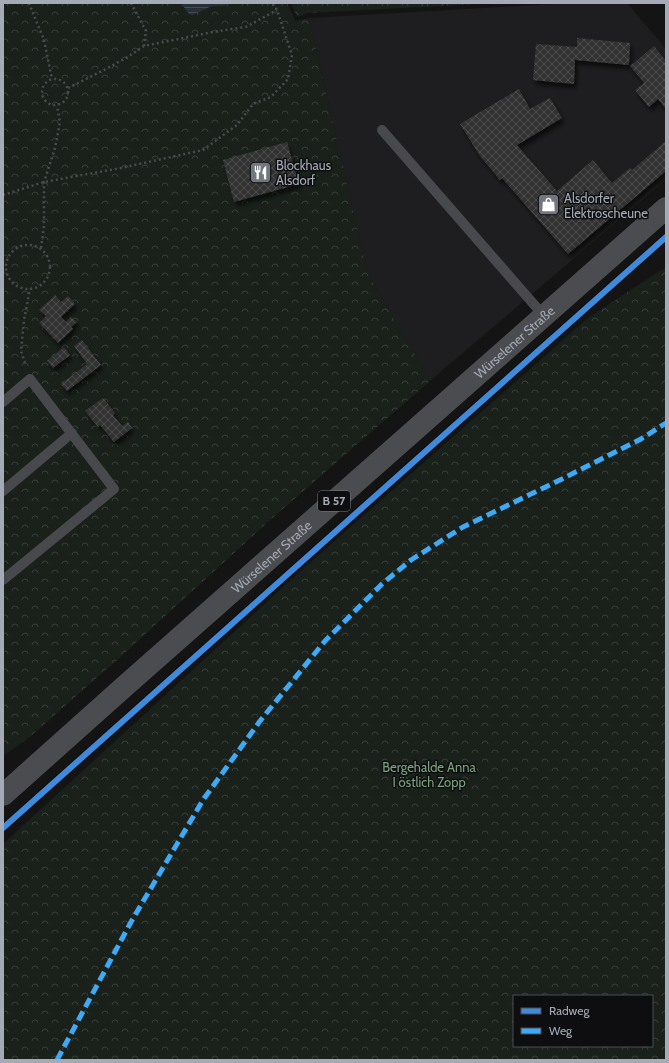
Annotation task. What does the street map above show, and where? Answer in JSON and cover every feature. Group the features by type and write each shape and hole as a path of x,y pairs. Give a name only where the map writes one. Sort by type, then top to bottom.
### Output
{"main road":[{"name":"Würselener Straße","path":"3,795 666,208"}],"lane":[{"path":"382,130 544,316"},
{"path":"3,402 30,379 114,489 3,580"},
{"path":"3,491 72,433"}],"path":[{"path":"28,3 44,40 52,79"},
{"path":"131,3 146,31 144,46"},
{"path":"3,196 44,182 121,168 203,150 220,138 237,125 253,104 271,97 288,79 292,55 277,10 272,3"},
{"path":"68,88 126,58 144,46 246,27 277,10"},
{"path":"52,79 58,79 64,82 68,88 69,94 67,99 62,104 57,106 49,104 44,99 42,91 45,84 52,79"},
{"path":"40,248 44,226 44,182 55,148 60,122 57,106"},
{"path":"24,245 32,245 40,248 47,255 50,264 50,273 45,282 38,287 30,289 22,288 14,284 9,278 5,262 16,248 24,245"},
{"path":"30,289 24,320 21,351 30,379"}],"shaded area":[{"path":"181,3 230,3 211,7 198,13 189,14"},
{"path":"573,3 627,3 666,49 666,180 430,381 367,272 309,18"}],"green space":[{"path":"3,3 287,3 295,21 309,18 367,272 430,381 269,521 116,661 31,736 3,756"},
{"path":"291,3 497,3 307,13 297,17"},
{"name":"Bergehalde Anna I östlich Zopp","path":"666,267 666,1060 3,1060 3,844 303,569 588,318"}],"building":[{"path":"577,38 630,43 629,65 575,60 574,84 533,80 536,44 577,47"},
{"path":"654,46 666,61 666,109 658,99 649,107 635,90 644,83 630,66"},
{"path":"519,89 530,109 550,98 562,118 517,145 557,191 593,160 612,183 630,168 632,170 666,141 666,171 568,254 502,178 500,180 480,156 460,124"},
{"name":"Blockhaus Alsdorf","path":"287,142 299,184 234,202 223,160"},
{"path":"55,295 61,302 68,296 75,304 61,317 66,322 71,317 77,322 71,327 73,329 58,343 39,323 46,316 39,310"},
{"path":"82,340 101,365 67,391 61,384 87,364 74,346"},
{"path":"64,347 70,355 53,368 47,361"},
{"path":"103,398 115,413 113,415 122,426 128,422 132,428 114,442 100,425 98,427 85,411"}],"marked path":[{"path":"57,1060 131,922 203,800 260,721 325,641 382,584 411,560 463,527 641,439 666,423"}],"cycle path":[{"path":"3,828 666,237"}],"place":[{"name":"Blockhaus Alsdorf","path":"261,172"},
{"name":"Alsdorfer Elektroscheune","path":"549,205"}]}
